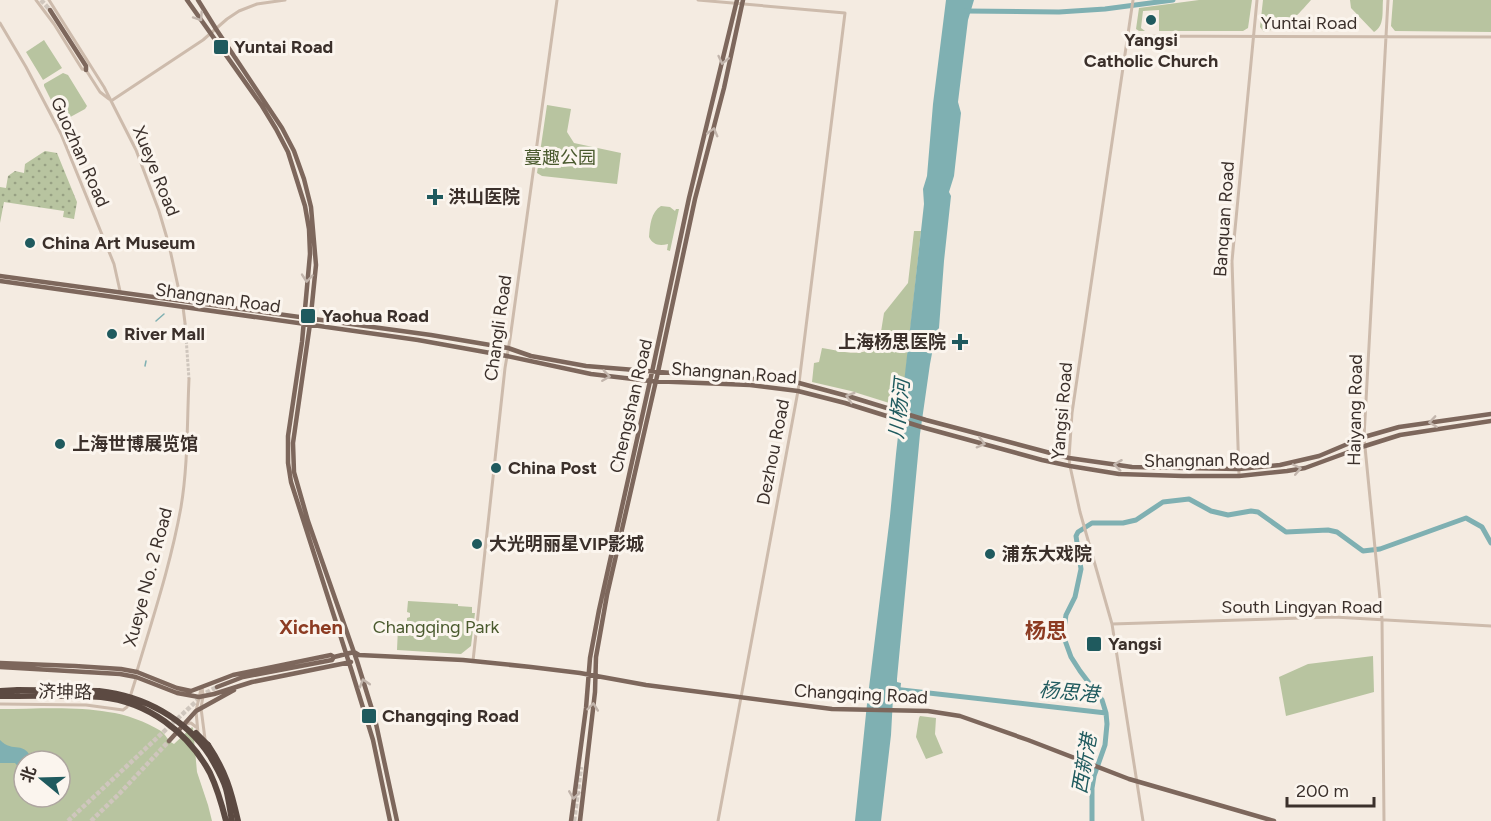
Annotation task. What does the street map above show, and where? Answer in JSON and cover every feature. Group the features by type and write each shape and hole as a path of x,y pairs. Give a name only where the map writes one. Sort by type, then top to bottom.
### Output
{"highway":[{"path":"0,691 112,692 129,696 165,712 182,723 201,743 217,768 235,821"},
{"path":"0,696 101,697 123,701 144,709 162,719 190,744 209,772 217,789 225,821"}],"main road":[{"path":"187,0 276,129 288,152 305,206 310,254 300,352 288,436 288,463 291,482 373,740 390,821"},
{"path":"198,0 282,128 294,151 311,207 316,265 293,443 294,472 308,521 375,719 397,821"},
{"name":"Chengshan Road","path":"580,821 598,646 607,595 655,372 689,198 740,2"},
{"path":"50,10 86,66 86,70"},
{"name":"Shangnan Road","path":"0,276 183,307 418,340 591,374 653,381 750,385 798,391 1042,460 1119,474 1239,476 1274,473 1305,468 1401,435 1491,421"},
{"name":"Shangnan Road","path":"0,280 182,300 431,335 508,348 531,356 586,366 799,383 900,413 1069,458 1132,467 1239,470 1280,465 1319,456 1364,437 1399,427 1491,414"},
{"name":"Chengshan Road","path":"571,821 584,727 588,675 601,599 653,381"},
{"path":"217,687 243,677 332,660 334,657 354,652"},
{"name":"Changqing Road","path":"354,652 359,655 473,661 531,667 832,709 928,711 955,715 1137,782 1274,821"},
{"path":"0,665 121,669 191,691 234,675 331,655 334,657"},
{"path":"357,661 359,655"},
{"path":"170,741 182,723 199,710 242,686 357,661"},
{"path":"136,674 177,693 201,696 242,686"},
{"path":"584,727 583,767 590,738"}],"street":[{"name":"Xueye Road","path":"36,0 82,69 86,70 100,92 111,101"},
{"name":"Xueye Road","path":"49,0 104,87 136,150 169,245 185,323"},
{"path":"111,101 210,34 235,14 262,3 285,0"},
{"name":"Changli Road","path":"473,661 508,348 557,0"},
{"path":"698,0 740,2"},
{"name":"Yangsi Road","path":"1133,0 1072,412 1069,458 1082,519 1112,624 1143,821"},
{"name":"Banquan Road","path":"1239,476 1232,261 1257,0"},
{"name":"Haiyang Road","path":"1384,821 1382,619 1364,437 1388,0"},
{"name":"Dezhou Road","path":"717,821 798,391 845,13 740,2"},
{"name":"Guozhan Road","path":"0,23 61,134 114,264 121,295"},
{"name":"Yuntai Road","path":"1127,36 1491,37"},
{"name":"Xueye No. 2 Road","path":"128,707 174,543 181,505 189,379"},
{"name":"South Lingyan Road","path":"1112,624 1334,616 1491,626"},
{"path":"202,687 198,730 202,759 225,821"},
{"name":"济坤路","path":"0,704 96,705 123,710 128,707"},
{"path":"199,710 208,749 235,821"},
{"path":"182,723 191,723 198,730"}],"green space":[{"path":"1199,0 1252,0 1248,28 1243,31 1159,31 1159,10 1143,11 1141,28 1145,31 1136,29 1139,8"},
{"path":"1263,0 1311,0 1291,20 1280,27 1264,32 1260,27"},
{"path":"1350,0 1383,0 1382,18 1378,29 1374,32 1351,8"},
{"path":"1393,0 1491,0 1491,32 1395,31 1391,26"},
{"path":"44,40 62,68 43,80 26,52"},
{"path":"63,73 68,75 87,106 63,121 44,84"},
{"name":"蔓趣公园","path":"547,105 571,109 567,132 574,143 621,153 617,184 542,176 537,173"},
{"path":"45,151 57,153 77,202 74,219 63,217 64,211 4,202 0,223 0,187 6,188 8,176 15,171 24,173 25,164"},
{"path":"661,206 670,207 675,211 679,209 670,251 667,250 668,244 657,244 649,237 653,215"},
{"path":"914,231 921,231 902,407 812,382 814,363 819,362 822,348 858,353 872,349 879,344 884,313 908,283"},
{"name":"Changqing Park","path":"408,601 472,607 472,613 475,613 471,646 461,654 397,650 398,627 407,627 407,618 410,617 410,613 407,612"},
{"path":"1373,656 1374,692 1286,716 1279,677 1308,664"},
{"path":"69,708 115,713 136,719 161,731 174,744 192,727 197,772 212,821 0,821 0,709"},
{"path":"920,716 936,718 935,734 943,753 926,759 916,737"}],"water":[{"path":"946,0 974,0 968,20 958,102 961,113 954,176 949,192 951,196 939,328 936,332 930,364 920,434 897,679 897,682 901,683 900,693 895,694 893,698 881,821 855,821 924,204 923,189 927,176"},
{"path":"0,740 10,746 24,749 12,749 12,763 0,763"}],"waterway":[{"path":"966,11 1059,12 1105,9 1173,0"},
{"path":"156,321 164,314"},
{"path":"145,366 146,361"},
{"name":"杨思港","path":"1092,821 1092,788 1105,745 1106,713 1102,700 1071,657 1063,635 1066,615 1075,597 1081,569 1076,536 1078,532 1092,523 1123,523 1136,520 1163,502 1189,499 1211,511 1228,515 1258,512 1286,532 1328,530 1337,532 1363,551 1380,549 1466,518 1482,527 1491,543"},
{"name":"杨思港","path":"893,689 1106,713"}],"tunnel":[{"path":"41,0 50,10"},
{"path":"185,323 189,379"},
{"path":"68,821 204,694 217,687"},
{"path":"91,821 169,741"},
{"path":"574,821 581,767"}],"place":[{"name":"Yangsi Catholic Church","path":"1151,20"},
{"name":"Yuntai Road","path":"221,47"},
{"name":"洪山医院","path":"435,197"},
{"name":"China Art Museum","path":"30,243"},
{"name":"Yaohua Road","path":"308,316"},
{"name":"River Mall","path":"112,334"},
{"name":"上海杨思医院","path":"960,342"},
{"name":"上海世博展览馆","path":"60,444"},
{"name":"China Post","path":"496,468"},
{"name":"大光明丽星VIP影城","path":"477,544"},
{"name":"浦东大戏院","path":"990,554"},
{"name":"Yangsi","path":"1094,644"},
{"name":"Changqing Road","path":"369,716"}],"district":[{"name":"Xichen","path":"311,627"},
{"name":"杨思","path":"1046,630"}],"water label":[{"name":"川杨河","path":"899,409"},
{"name":"西新港","path":"1084,764"}]}
